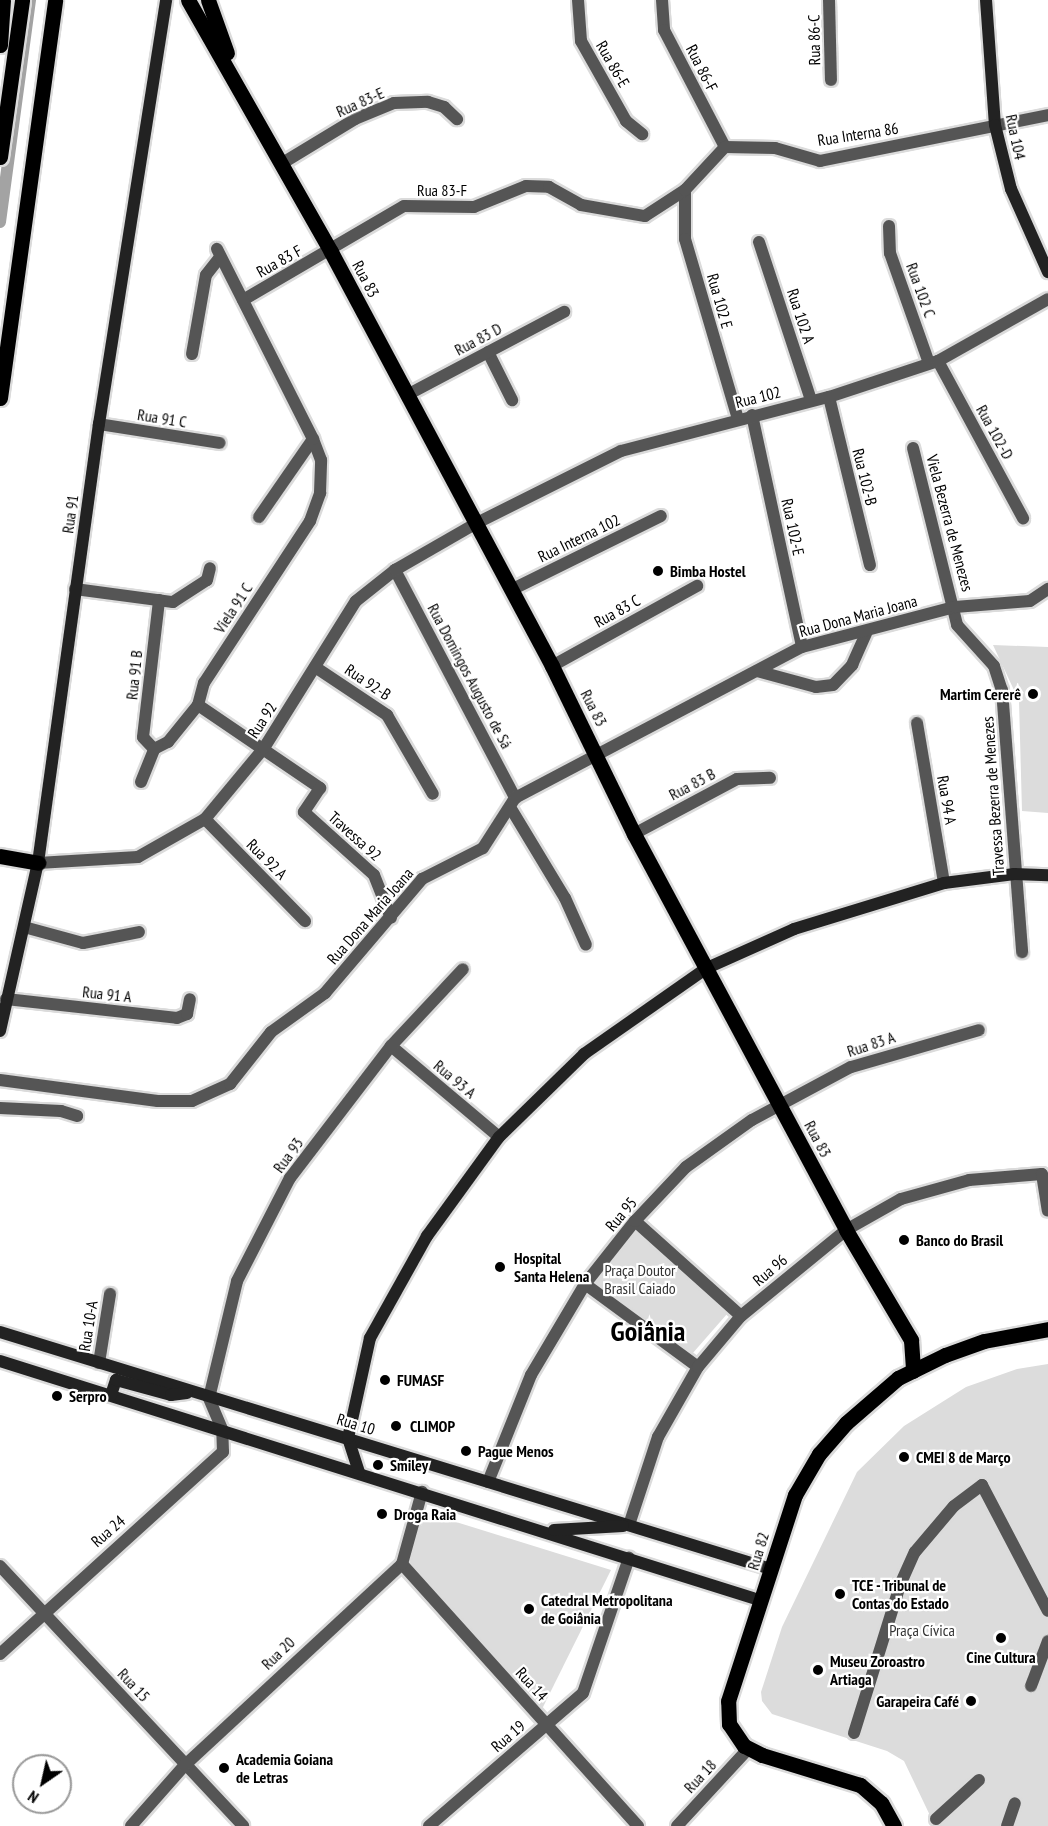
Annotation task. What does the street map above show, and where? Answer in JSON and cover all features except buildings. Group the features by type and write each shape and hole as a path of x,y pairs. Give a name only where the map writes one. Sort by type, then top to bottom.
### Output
{"main road":[{"path":"0,45 3,0"},
{"path":"1,146 22,0"},
{"path":"0,398 55,0"},
{"name":"Rua 91","path":"0,1030 38,863 99,424 166,0"},
{"name":"Rua 83","path":"188,0 331,252 552,666 597,754 634,834 846,1230 911,1340 939,1358"},
{"name":"Rua 83","path":"208,0 243,94"},
{"name":"Rua 104","path":"986,0 995,125 1011,189 1048,272"},
{"path":"0,856 38,863"},
{"path":"359,1472 348,1438 370,1338 427,1236 499,1137 584,1054 707,968 794,929 944,883 1014,874 1048,875"},
{"name":"Rua 82","path":"748,1749 731,1729 726,1706 795,1495 819,1454 878,1392 913,1371 939,1358 984,1341 1048,1329"},
{"name":"Rua 10","path":"0,1332 771,1569"},
{"name":"Rua 83","path":"911,1340 913,1371"},
{"path":"0,1361 423,1492 762,1601"},
{"path":"111,1395 116,1380 171,1395 193,1393"},
{"path":"535,1528 562,1531 630,1526"},
{"path":"748,1749 860,1785 876,1798 894,1826"}],"street":[{"name":"Rua 86-E","path":"578,0 581,41 627,121 642,134"},
{"name":"Rua 86-F","path":"662,0 664,30 725,147"},
{"name":"Rua 86-C","path":"829,0 831,80"},
{"name":"Rua 83-E","path":"281,164 356,119 394,103 428,102 444,107 457,119"},
{"name":"Rua Interna 86","path":"725,147 775,148 820,161 1048,115"},
{"path":"685,190 725,147"},
{"name":"Rua 83-F","path":"331,252 404,206 474,207 526,186 549,187 581,204 645,216 685,190"},
{"name":"Rua 102 E","path":"685,190 685,238 738,419"},
{"name":"Rua 102 C","path":"889,226 890,253 933,362"},
{"name":"Rua 102 A","path":"759,242 812,400"},
{"name":"Rua 83 F","path":"243,300 331,252"},
{"name":"Viela 91 C","path":"154,749 168,742 198,705 204,683 310,521 320,493 321,460 313,439 219,253 206,275 192,354"},
{"name":"Rua 102","path":"475,524 621,451 752,415 829,397 933,362 1048,299"},
{"name":"Rua 83 D","path":"407,395 564,312"},
{"path":"489,352 512,400"},
{"name":"Rua 102-D","path":"933,362 1023,518"},
{"name":"Rua 102-B","path":"829,397 870,565"},
{"name":"Rua 102-E","path":"752,415 801,646"},
{"name":"Rua 91 C","path":"99,424 220,443"},
{"path":"259,517 313,439"},
{"name":"Viela Bezerra de Menezes","path":"913,448 955,607"},
{"name":"Rua Interna 102","path":"511,590 661,516"},
{"name":"Rua 92","path":"38,863 138,857 205,819 264,748 356,600 395,570 475,524"},
{"path":"75,589 173,602 207,580 210,568"},
{"name":"Rua Domingos Augusto de Sá","path":"395,570 513,802 565,898 586,945"},
{"name":"Rua 83 C","path":"552,666 697,586"},
{"path":"955,607 1030,601 1048,589"},
{"name":"Rua 91 B","path":"154,749 143,737 159,600"},
{"name":"Rua Dona Maria Joana","path":"0,1080 158,1101 192,1101 230,1084 271,1032 325,993 422,879 483,848 513,802 597,754 801,646 867,632 955,607"},
{"name":"Travessa Bezerra de Menezes","path":"955,607 960,631 994,666 1002,690 1014,874 1022,952"},
{"path":"757,671 816,687 833,685 852,665 867,632"},
{"name":"Rua 92-B","path":"315,667 387,715 433,794"},
{"name":"Travessa 92","path":"198,705 320,788 304,812 374,875 391,918"},
{"name":"Rua 94 A","path":"917,723 944,883"},
{"path":"141,782 154,749"},
{"name":"Rua 83 B","path":"634,834 737,779 770,777"},
{"name":"Rua 92 A","path":"205,819 305,921"},
{"path":"24,927 83,943 139,932"},
{"name":"Rua 93","path":"209,1398 237,1281 290,1178 391,1046 463,969"},
{"name":"Rua 91 A","path":"6,999 177,1018 188,1014 190,999"},
{"name":"Rua 83 A","path":"779,1106 851,1067 979,1030"},
{"name":"Rua 93 A","path":"391,1046 499,1137"},
{"name":"Rua 95","path":"488,1482 531,1374 585,1284 635,1221 686,1167 779,1106"},
{"path":"0,1108 74,1115"},
{"name":"Rua 96","path":"630,1526 658,1437 698,1367 741,1316 846,1230 901,1199 969,1180 1042,1174 1048,1211"},
{"path":"635,1221 741,1316"},
{"path":"585,1284 698,1367"},
{"name":"Rua 10-A","path":"99,1363 110,1294"},
{"path":"209,1398 222,1429"},
{"name":"Rua 24","path":"0,1654 44,1612 219,1459 225,1445 222,1429"},
{"path":"854,1733 900,1585 915,1552 933,1527 982,1485 1048,1611"},
{"path":"402,1564 423,1492"},
{"name":"Rua 19","path":"429,1826 583,1693 629,1558"},
{"name":"Rua 14","path":"402,1564 638,1826"},
{"name":"Rua 20","path":"131,1826 185,1765 402,1564"},
{"name":"Rua 15","path":"0,1566 243,1826"},
{"path":"1031,1686 1048,1641"},
{"name":"Rua 18","path":"676,1826 748,1749"},
{"path":"936,1819 979,1780"},
{"path":"1007,1826 1015,1803"}],"green space":[{"path":"993,645 1048,647 1048,813 1022,811 1019,701"},
{"name":"Praça Doutor Brasil Caiado","path":"635,1231 727,1314 692,1354 593,1284"},
{"name":"Praça Cívica","path":"1048,1364 1048,1826 935,1826 904,1761 887,1751 772,1714 762,1701 761,1692 782,1627 857,1472 904,1426 966,1387 1017,1369"},
{"path":"427,1513 611,1570 541,1711 405,1561"}],"waterway":[{"path":"0,222 30,0"}],"place":[{"name":"Bimba Hostel","path":"658,571"},
{"name":"Martim Cererê","path":"1033,694"},
{"name":"Banco do Brasil","path":"904,1240"},
{"name":"Hospital Santa Helena","path":"500,1267"},
{"name":"FUMASF","path":"385,1380"},
{"name":"Serpro","path":"57,1396"},
{"name":"CLIMOP","path":"396,1426"},
{"name":"Pague Menos","path":"466,1451"},
{"name":"CMEI 8 de Março","path":"904,1457"},
{"name":"Smiley","path":"378,1465"},
{"name":"Droga Raia","path":"382,1514"},
{"name":"TCE - Tribunal de Contas do Estado","path":"840,1594"},
{"name":"Catedral Metropolitana de Goiânia","path":"529,1609"},
{"name":"Cine Cultura","path":"1001,1638"},
{"name":"Museu Zoroastro Artiaga","path":"818,1670"},
{"name":"Garapeira Café","path":"971,1701"},
{"name":"Academia Goiana de Letras","path":"224,1768"}],"district":[{"name":"Goiânia","path":"648,1331"}]}
